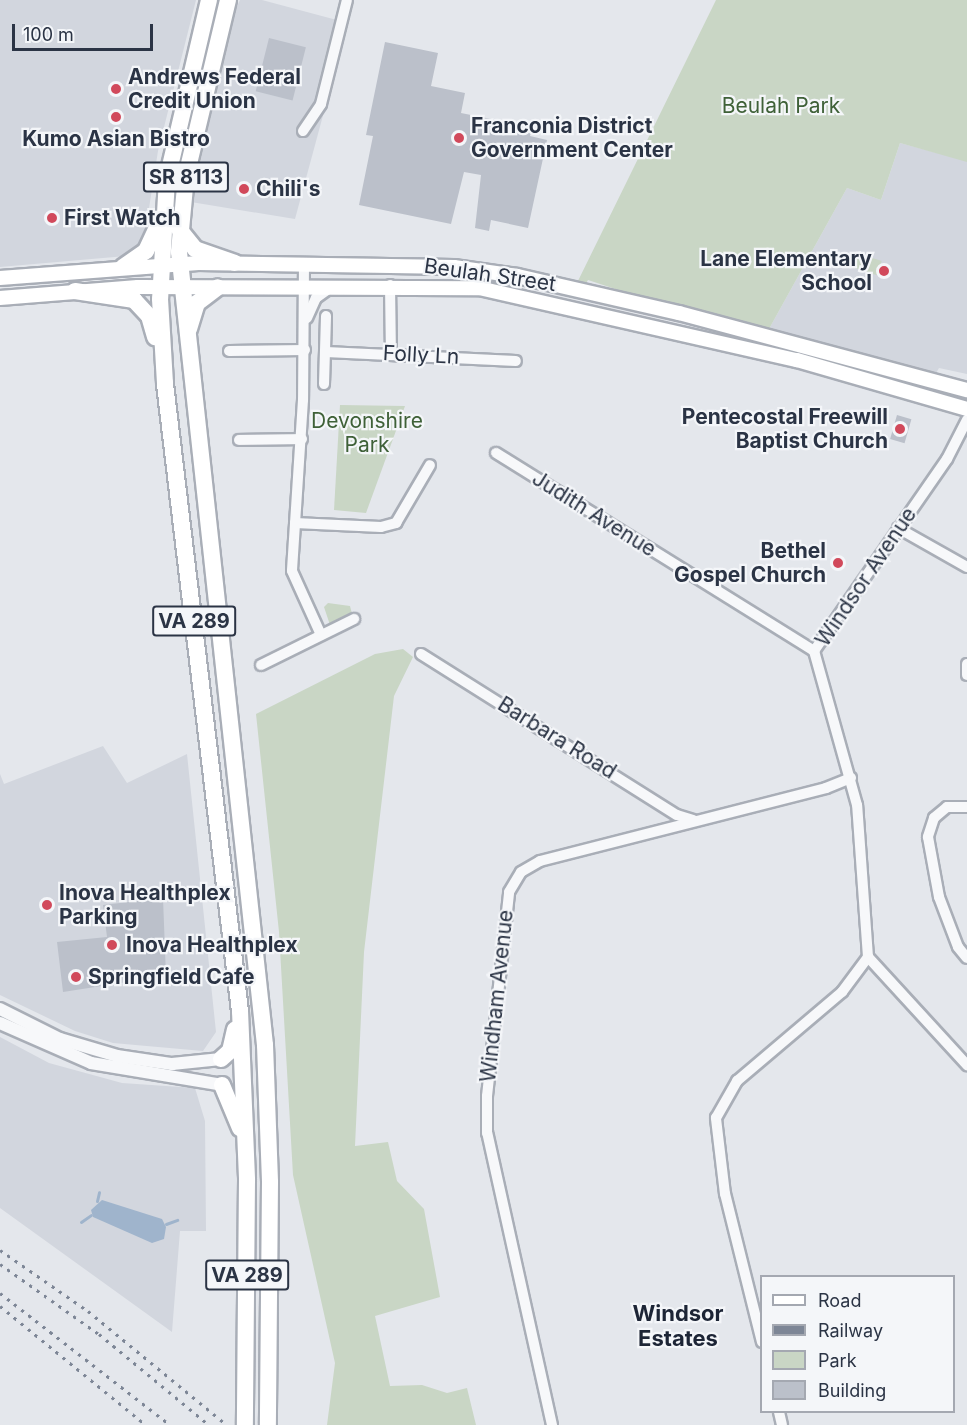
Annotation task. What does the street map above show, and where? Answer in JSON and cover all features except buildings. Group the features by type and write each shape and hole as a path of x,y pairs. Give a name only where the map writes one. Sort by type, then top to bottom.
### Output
{"main road":[{"name":"SR 8113","path":"160,287 163,209 209,0"},
{"name":"SR 8113","path":"182,287 179,229 194,139 228,0"},
{"path":"123,267 149,247 163,209"},
{"path":"179,229 202,253 235,263"},
{"name":"Beulah Street","path":"0,278 160,264 304,262 436,265 516,276 872,361 967,390"},
{"name":"Beulah Street","path":"0,298 75,291 160,287 461,286 536,297 797,360 967,409"},
{"name":"VA 289","path":"160,287 165,384 240,1011 246,1149 244,1425"},
{"name":"VA 289","path":"182,287 265,1045 270,1182 268,1424"},
{"path":"186,339 197,303 218,287"},
{"path":"75,291 129,298 142,306 152,325 165,384"},
{"path":"221,1059 230,1051 240,1011"},
{"path":"222,1085 246,1149"}],"street":[{"path":"303,131 321,104 347,0"},
{"path":"304,262 306,324 302,439 292,571 321,635"},
{"path":"390,285 391,353"},
{"path":"306,324 313,302 333,286"},
{"path":"324,384 326,316"},
{"path":"229,351 305,350"},
{"name":"Folly Ln","path":"326,352 391,353 516,361"},
{"name":"Windsor Avenue","path":"868,957 863,854 851,778 814,651 947,459 967,420"},
{"path":"239,440 302,439"},
{"name":"Judith Avenue","path":"496,453 814,651"},
{"path":"295,523 381,527 396,524 430,465"},
{"path":"898,528 967,567"},
{"path":"261,665 354,619"},
{"name":"Barbara Road","path":"421,654 677,815 693,820"},
{"path":"967,664 967,675"},
{"name":"Windham Avenue","path":"552,1425 487,1133 506,906 516,878 540,861 693,820 826,788 851,778"},
{"path":"967,807 947,807 934,818 928,837 939,897 958,947 967,958"},
{"path":"760,1334 725,1194 716,1118 737,1081 842,992 868,957 967,1065"},
{"path":"0,1009 60,1039 117,1056 172,1064 221,1059"},
{"path":"0,1023 91,1063 222,1085"}],"shaded area":[{"path":"0,0 196,0 158,151 144,240 126,256 0,267"},
{"path":"240,0 262,0 348,23 295,219 191,202 235,11"},
{"name":"Lane Elementary School","path":"900,143 967,161 967,374 939,368 932,380 764,338 847,188 881,200"},
{"path":"103,746 127,783 187,754 216,1032 203,1051 113,1043 75,1031 0,995 0,774 4,784"},
{"path":"0,1037 49,1063 122,1083 195,1088 205,1121 206,1231 180,1231 172,1332 0,1208"}],"green space":[{"name":"Beulah Park","path":"716,0 967,0 967,162 900,143 881,200 847,188 764,338 588,280 582,290 575,287"},
{"path":"857,253 882,261 877,275 852,267"},
{"name":"Devonshire Park","path":"340,405 405,406 366,513 334,510"},
{"path":"328,603 350,606 352,614 330,625 324,607"},
{"path":"403,649 413,657 394,696 364,952 355,1146 388,1142 397,1181 424,1209 440,1297 375,1316 390,1386 422,1385 447,1393 467,1388 476,1425 327,1425 335,1363 293,1175 279,932 256,714 375,654"}],"water":[{"path":"102,1200 162,1219 166,1227 164,1239 152,1243 93,1217 91,1210"}],"waterway":[{"path":"97,1201 99,1192"},
{"path":"81,1222 91,1215"},
{"path":"166,1224 177,1220"}],"railway":[{"path":"0,1250 88,1311 227,1425"},
{"path":"0,1264 99,1334 209,1425"},
{"path":"0,1293 170,1425"},
{"path":"0,1306 146,1425"}],"place":[{"name":"Andrews Federal Credit Union","path":"116,89"},
{"name":"Kumo Asian Bistro","path":"116,117"},
{"name":"Franconia District Government Center","path":"459,138"},
{"name":"Chili's","path":"244,189"},
{"name":"First Watch","path":"52,218"},
{"name":"Lane Elementary School","path":"884,271"},
{"name":"Pentecostal Freewill Baptist Church","path":"900,429"},
{"name":"Bethel Gospel Church","path":"838,563"},
{"name":"Inova Healthplex Parking","path":"47,905"},
{"name":"Inova Healthplex","path":"112,945"},
{"name":"Springfield Cafe","path":"76,977"}],"district":[{"name":"Windsor Estates","path":"678,1326"}]}
